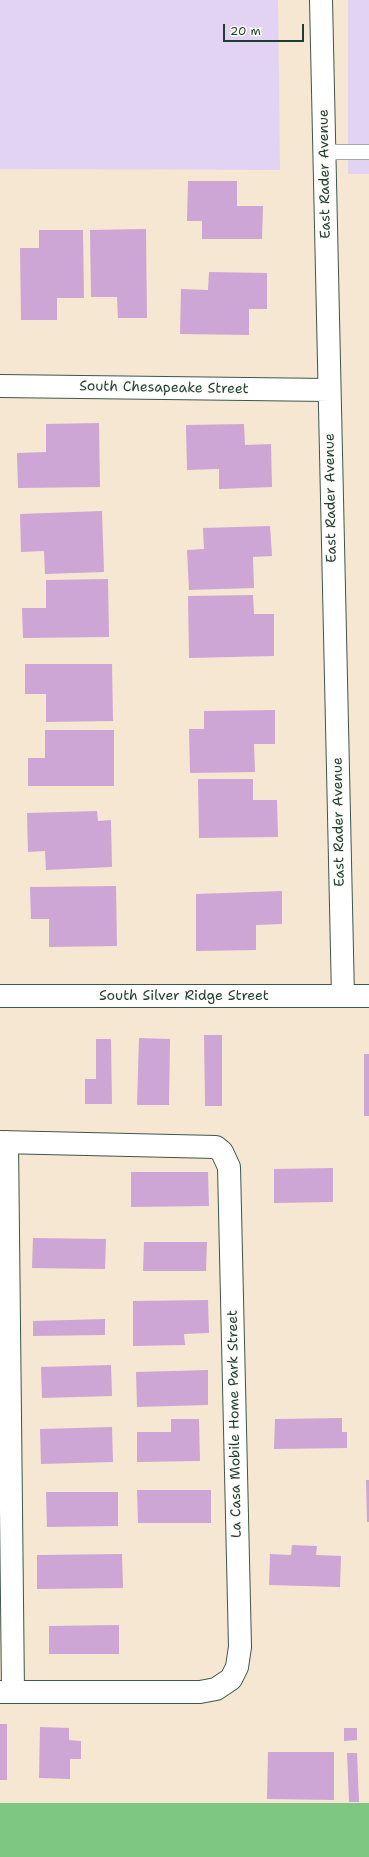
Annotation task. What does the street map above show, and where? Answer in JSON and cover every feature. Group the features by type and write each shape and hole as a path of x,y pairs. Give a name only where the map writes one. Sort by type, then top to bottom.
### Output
{"street":[{"name":"East Rader Avenue","path":"321,0 343,996"},
{"name":"South Chesapeake Street","path":"0,386 329,390"},
{"name":"South Silver Ridge Street","path":"0,996 369,996"},
{"path":"3,1142 6,1692"},
{"name":"La Casa Mobile Home Park Street","path":"3,1142 216,1147 222,1152 229,1167 240,1647 237,1667 231,1679 216,1689 200,1692 6,1692"}],"lane":[{"path":"324,152 369,152"}],"shaded area":[{"path":"0,0 278,0 280,170 0,169"},
{"path":"348,0 369,0 369,174 348,174"}],"green space":[{"path":"0,1803 369,1803 369,1857 0,1857"}],"building":[{"path":"188,181 237,181 237,206 263,206 262,239 202,239 202,221 187,221"},
{"path":"146,229 147,318 118,318 117,297 91,297 90,230"},
{"path":"39,230 83,230 84,298 57,298 57,320 21,320 20,248 39,248"},
{"path":"209,272 267,273 267,309 249,309 249,335 180,334 181,289 208,290"},
{"path":"99,423 100,487 18,488 17,453 46,452 46,424"},
{"path":"244,424 245,445 271,444 272,487 219,489 219,469 187,470 186,425"},
{"path":"102,511 104,572 45,574 44,551 21,552 20,514"},
{"path":"270,526 272,556 253,557 254,588 189,590 187,550 204,549 203,528"},
{"path":"108,579 109,637 23,638 22,608 46,608 46,580"},
{"path":"253,595 254,614 274,614 274,656 189,658 188,596"},
{"path":"25,664 112,664 113,721 46,722 46,694 25,694"},
{"path":"275,710 275,744 254,744 255,772 190,773 189,729 204,729 204,711"},
{"path":"45,730 114,730 114,786 28,786 28,758 45,758"},
{"path":"198,779 253,779 253,800 277,800 278,837 199,838"},
{"path":"97,811 98,821 111,820 112,867 46,870 45,851 28,852 27,813"},
{"path":"116,886 117,946 49,947 49,919 31,919 30,887"},
{"path":"282,891 282,924 256,925 256,950 196,951 196,894"},
{"path":"204,1035 222,1035 222,1106 205,1106"},
{"path":"139,1038 170,1039 169,1105 137,1105"},
{"path":"96,1039 111,1039 112,1104 85,1104 85,1079 96,1079"},
{"path":"364,1054 369,1054 369,1116 364,1116"},
{"path":"333,1168 333,1202 274,1203 274,1169"},
{"path":"131,1172 208,1172 209,1206 131,1207"},
{"path":"33,1238 106,1239 105,1269 32,1268"},
{"path":"144,1242 207,1242 206,1271 143,1271"},
{"path":"208,1300 209,1333 184,1334 185,1345 133,1346 133,1301"},
{"path":"105,1319 105,1335 33,1336 33,1321"},
{"path":"111,1365 112,1396 42,1398 41,1367"},
{"path":"208,1370 208,1405 137,1407 136,1372"},
{"path":"342,1418 342,1432 347,1432 347,1448 274,1449 275,1419"},
{"path":"171,1419 199,1419 200,1461 137,1462 137,1432 171,1432"},
{"path":"112,1427 113,1462 41,1464 40,1429"},
{"path":"366,1480 369,1480 369,1522 367,1522"},
{"path":"137,1490 211,1490 211,1523 138,1523"},
{"path":"46,1492 118,1492 118,1526 47,1527"},
{"path":"292,1545 317,1546 316,1555 341,1556 340,1587 269,1585 270,1554 291,1555"},
{"path":"122,1554 123,1588 37,1589 37,1555"},
{"path":"119,1625 119,1654 49,1654 49,1626"},
{"path":"0,1724 7,1724 7,1780 0,1780"},
{"path":"40,1727 69,1728 69,1740 81,1741 81,1759 70,1759 70,1779 39,1778"},
{"path":"344,1728 357,1728 357,1740 344,1741"},
{"path":"268,1752 334,1752 334,1800 267,1799"},
{"path":"347,1753 357,1753 359,1802 349,1802"}]}
